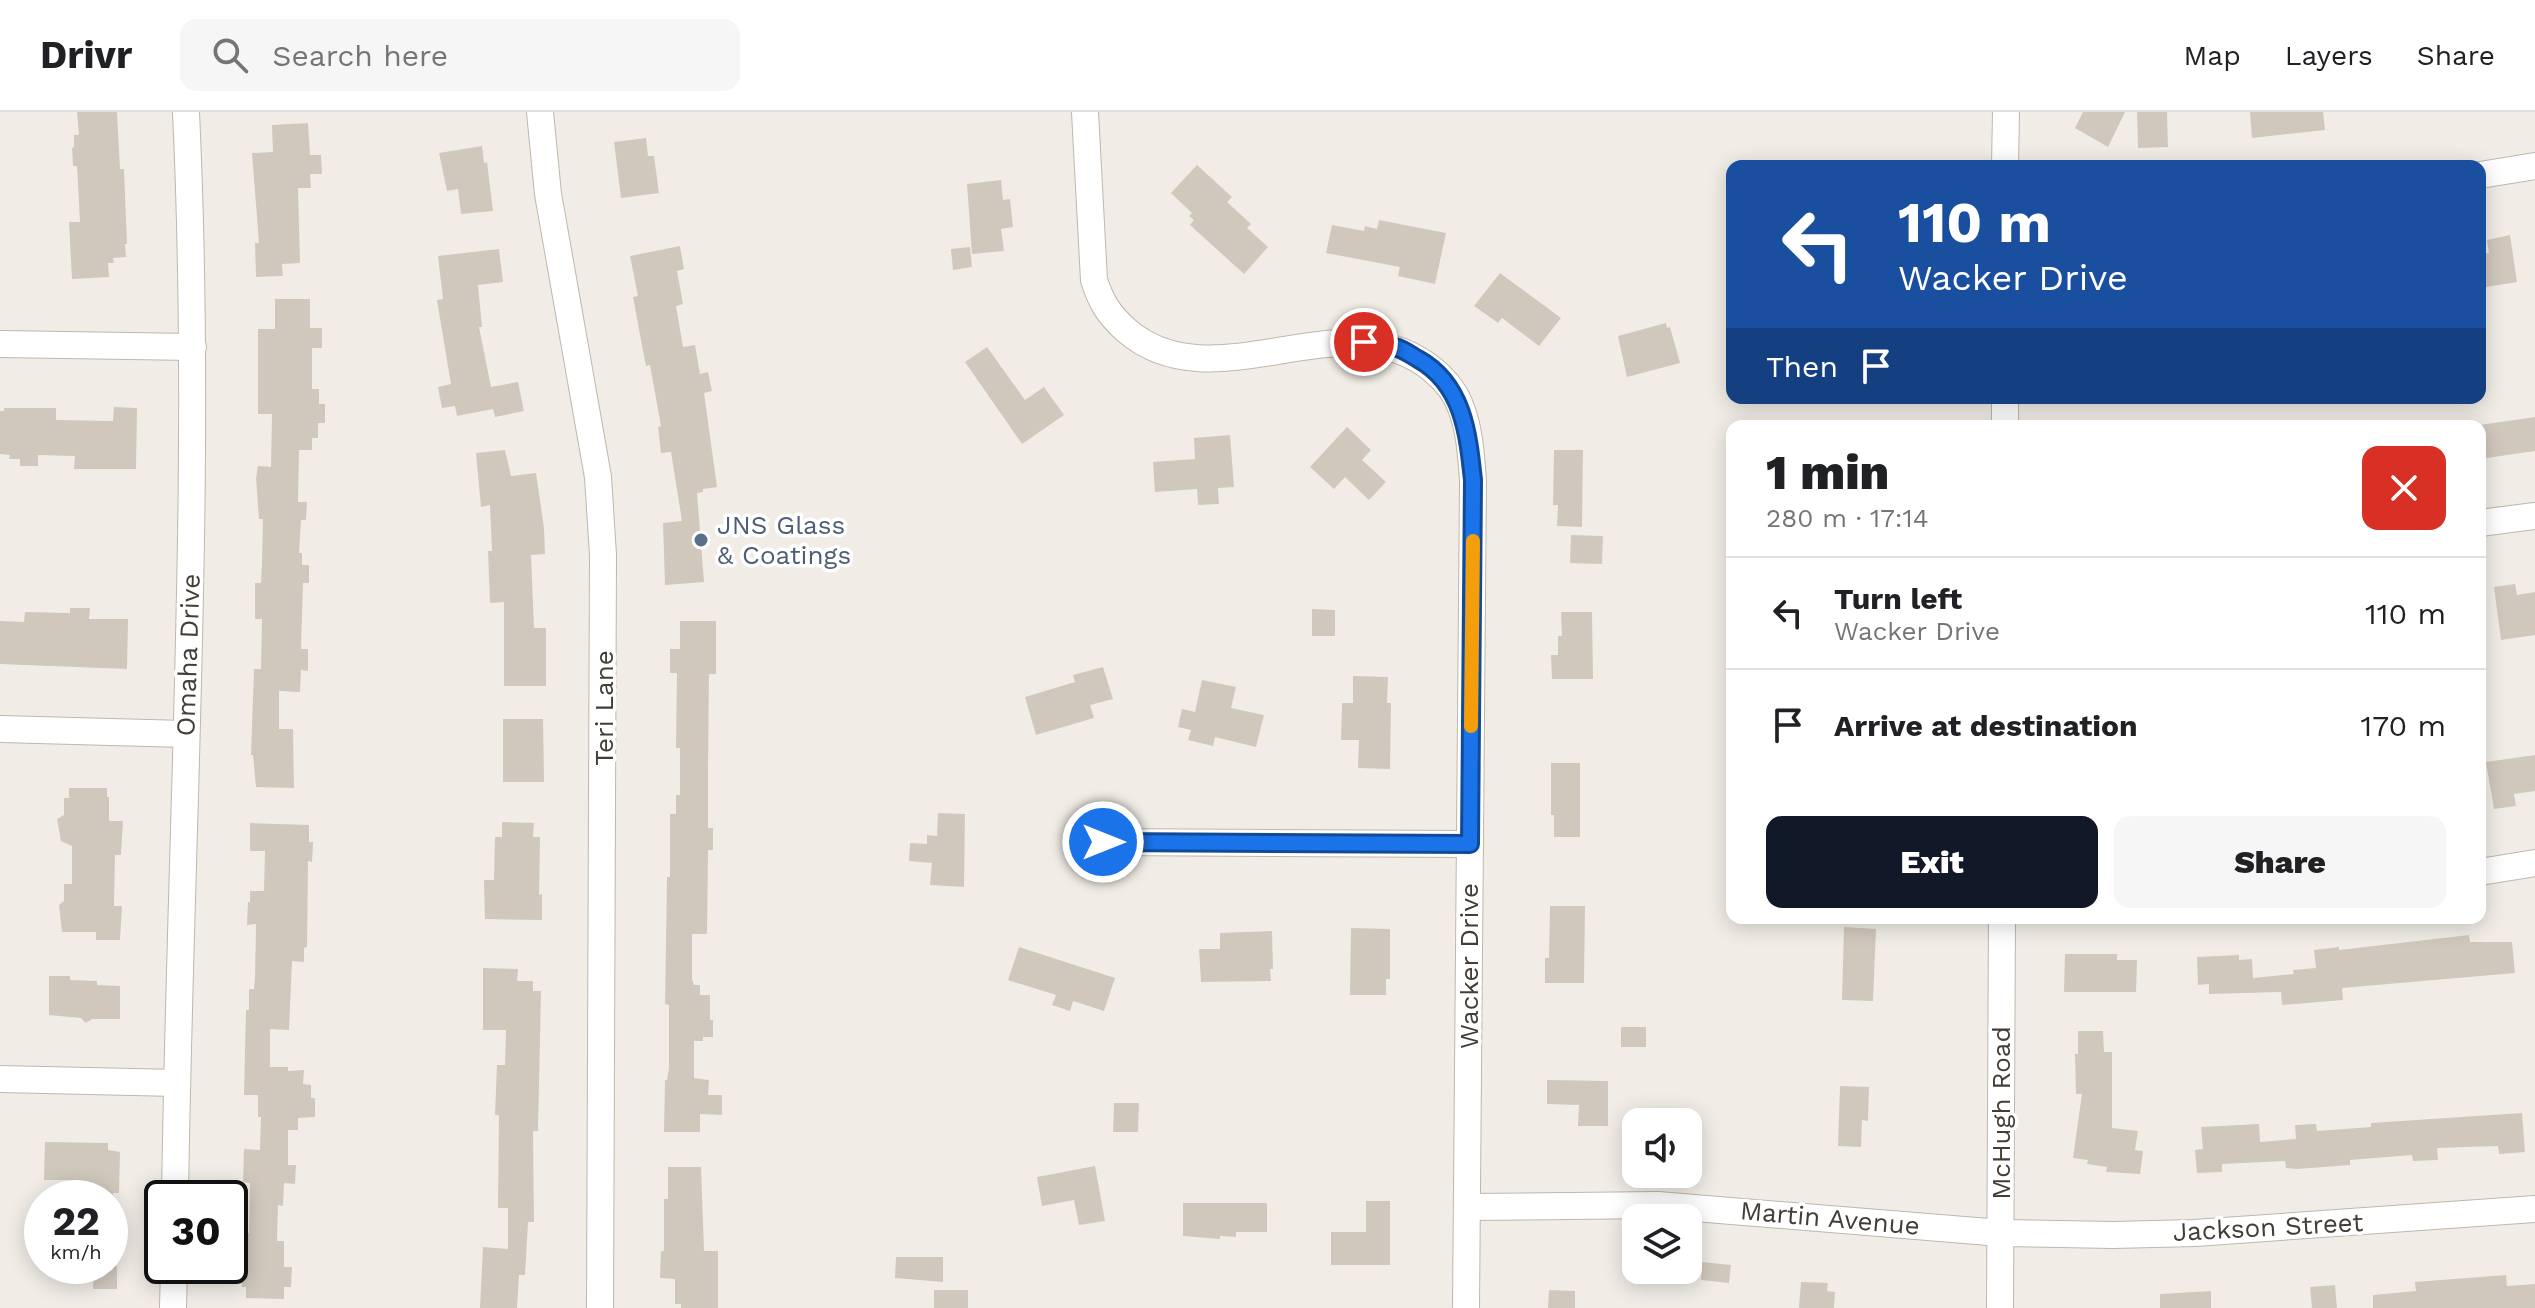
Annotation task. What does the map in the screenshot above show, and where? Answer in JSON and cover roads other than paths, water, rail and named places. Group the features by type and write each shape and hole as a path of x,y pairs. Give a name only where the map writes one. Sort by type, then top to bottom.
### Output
{"street":[{"name":"Omaha Drive","path":"175,1180 191,555 193,347 186,112"},
{"name":"Teri Lane","path":"540,112 550,208 598,477 603,555 600,1308"},
{"name":"Wacker Drive","path":"1085,112 1094,280 1101,302 1138,340 1160,352 1190,358 1217,358 1364,342 1398,348 1424,362 1445,380 1461,406 1473,480 1466,1308"},
{"path":"2005,160 2006,112"},
{"path":"2486,174 2535,166"},
{"path":"0,344 193,347"},
{"path":"2486,522 2535,516"},
{"path":"0,729 185,734"},
{"path":"1103,842 1470,844"},
{"path":"2486,871 2535,863"},
{"name":"McHugh Road","path":"2000,1308 2002,924"},
{"path":"0,1079 177,1083"},
{"name":"Martin Avenue","path":"1468,1207 1658,1205 2001,1233"},
{"name":"Jackson Street","path":"2001,1233 2195,1233 2535,1209"},
{"path":"173,1308 174,1284"}],"place":[{"name":"JNS Glass & Coatings","path":"701,540"}]}
